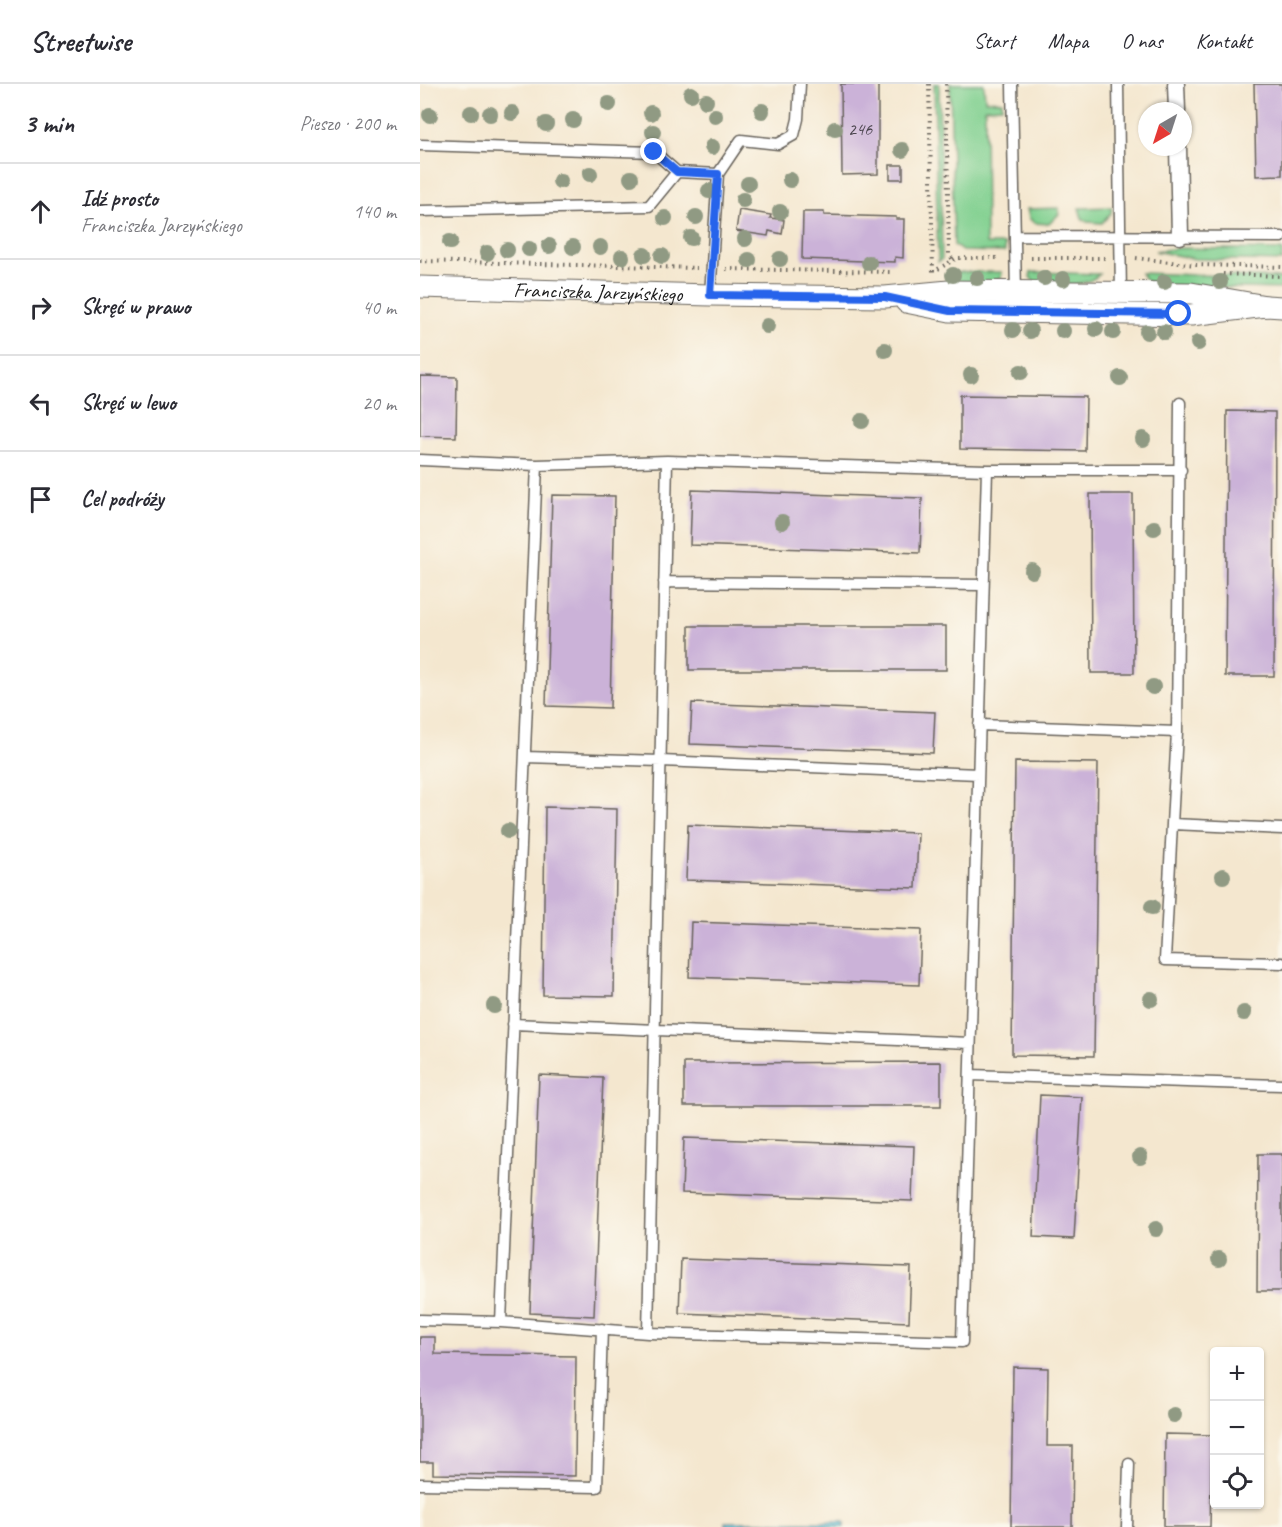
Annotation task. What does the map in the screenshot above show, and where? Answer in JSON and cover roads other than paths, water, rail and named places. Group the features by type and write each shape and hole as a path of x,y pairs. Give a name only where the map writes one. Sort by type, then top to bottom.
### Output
{"street":[{"path":"1176,84 1177,102"},
{"path":"1178,156 1180,236"},
{"name":"Franciszka Jarzyńskiego","path":"420,287 885,297 950,311 1016,301 1121,303 1191,293 1274,307"}],"lane":[{"path":"710,295 718,174 741,140 778,144 794,135 798,119 800,84"},
{"path":"1012,84 1016,301"},
{"path":"1118,84 1121,303"},
{"path":"420,145 654,152 677,172 718,174"},
{"path":"420,211 649,206 677,172"},
{"path":"1015,236 1282,237"},
{"path":"1180,403 1177,732 1165,960 1282,963"},
{"path":"420,460 537,465 667,461 987,470 1181,470"},
{"path":"648,1333 667,461"},
{"path":"501,1322 537,465"},
{"path":"420,1320 501,1322 648,1333 962,1342 987,470"},
{"path":"664,582 983,585"},
{"path":"980,725 1177,732"},
{"path":"525,757 661,760 978,774"},
{"path":"1172,824 1282,829"},
{"path":"513,1024 970,1043"},
{"path":"970,1075 1282,1084"},
{"path":"420,1484 597,1487 602,1329"},
{"path":"1127,1527 1129,1464"}],"water":[{"path":"726,1522 844,1522 844,1527 726,1527"}]}
